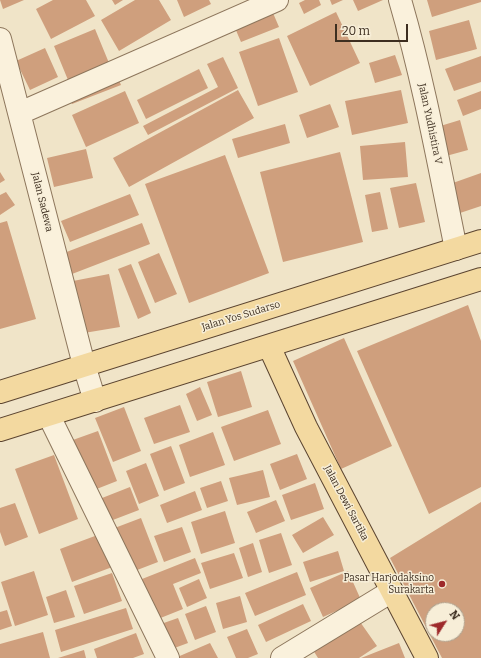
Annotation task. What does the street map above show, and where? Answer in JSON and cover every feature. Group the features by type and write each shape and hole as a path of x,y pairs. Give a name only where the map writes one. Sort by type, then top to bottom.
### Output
{"main road":[{"name":"Jalan Yos Sudarso","path":"0,392 481,241"},
{"path":"0,430 49,416 481,279"},
{"name":"Jalan Dewi Sartika","path":"269,346 306,427 427,658"}],"street":[{"path":"20,113 277,0"},
{"name":"Jalan Yudhistira V","path":"400,0 410,33 422,85 456,249"},
{"name":"Jalan Sadewa","path":"0,40 84,365 95,401"},
{"path":"49,416 168,658"},
{"path":"282,658 392,591"}],"building":[{"path":"0,0 24,0 3,9"},
{"path":"53,0 86,0 95,16 51,39 36,9"},
{"path":"112,0 123,0 115,5"},
{"path":"135,0 159,0 171,20 119,51 101,20"},
{"path":"177,0 209,0 211,4 184,17"},
{"path":"305,0 319,0 321,5 304,14 299,3"},
{"path":"330,0 343,0 332,5"},
{"path":"353,0 383,0 358,11"},
{"path":"427,0 481,0 481,2 432,17"},
{"path":"270,6 279,27 241,42 232,21"},
{"path":"336,12 360,63 310,86 287,36"},
{"path":"469,20 477,49 436,60 429,31"},
{"path":"95,29 109,63 68,80 54,46"},
{"path":"279,38 298,92 258,106 239,52"},
{"path":"45,48 58,77 30,90 16,61"},
{"path":"395,55 402,75 375,83 369,63"},
{"path":"481,56 481,82 454,91 445,69"},
{"path":"223,57 238,88 148,135 143,126 218,87 207,64"},
{"path":"199,69 208,88 146,119 137,100"},
{"path":"117,75 121,85 72,104 68,94"},
{"path":"238,90 254,118 129,187 113,158"},
{"path":"401,90 408,123 352,135 345,101"},
{"path":"125,91 139,123 86,147 72,115"},
{"path":"481,91 481,109 463,116 457,100"},
{"path":"330,104 339,127 307,138 299,115"},
{"path":"460,120 468,150 446,156 437,127"},
{"path":"285,124 290,143 238,158 232,139"},
{"path":"405,142 408,177 363,180 360,146"},
{"path":"86,149 93,178 54,187 47,158"},
{"path":"340,152 363,242 283,262 260,172"},
{"path":"225,155 269,273 189,303 145,184"},
{"path":"0,172 5,180 0,183"},
{"path":"481,173 481,206 460,213 450,184"},
{"path":"416,183 425,222 399,228 390,188"},
{"path":"6,192 15,205 0,215 0,195"},
{"path":"380,192 388,229 372,232 365,195"},
{"path":"130,194 139,215 70,242 61,221"},
{"path":"7,221 36,319 0,329 0,223"},
{"path":"142,223 150,244 72,274 64,253"},
{"path":"159,253 177,294 155,303 138,262"},
{"path":"131,264 151,313 138,319 118,269"},
{"path":"109,274 120,327 84,333 73,281"},
{"path":"468,305 481,341 481,487 429,514 357,351"},
{"path":"344,338 392,446 341,469 293,361"},
{"path":"241,371 252,407 218,417 207,382"},
{"path":"200,387 212,415 197,421 186,394"},
{"path":"180,405 190,432 154,444 144,418"},
{"path":"124,407 141,451 113,462 95,418"},
{"path":"268,410 281,444 234,461 221,427"},
{"path":"98,431 117,481 89,492 70,441"},
{"path":"213,432 225,465 190,477 179,445"},
{"path":"171,446 185,483 164,491 150,454"},
{"path":"297,454 307,479 280,490 270,464"},
{"path":"54,455 78,519 39,534 15,469"},
{"path":"146,463 159,496 139,504 126,471"},
{"path":"263,470 270,497 237,505 229,478"},
{"path":"221,481 228,501 207,508 200,488"},
{"path":"315,483 324,509 291,520 282,495"},
{"path":"130,487 139,510 105,523 97,500"},
{"path":"195,491 202,510 167,523 160,505"},
{"path":"276,500 285,521 256,533 247,512"},
{"name":"Pasar Harjodaksino Surakarta","path":"481,502 481,658 442,658 434,642 465,642 465,602 425,602 425,625 390,558"},
{"path":"15,503 28,537 5,546 0,532 0,508"},
{"path":"225,511 235,543 201,554 191,522"},
{"path":"323,517 334,535 303,553 292,535"},
{"path":"141,518 158,562 132,572 112,529"},
{"path":"182,527 191,552 164,562 154,536"},
{"path":"103,533 115,566 72,582 60,549"},
{"path":"281,533 292,565 269,573 259,540"},
{"path":"253,543 262,572 248,577 239,548"},
{"path":"338,551 344,571 310,582 303,562"},
{"path":"234,553 243,578 210,589 201,563"},
{"path":"195,558 201,573 173,584 183,609 153,621 137,581"},
{"path":"34,571 48,615 15,626 1,582"},
{"path":"348,571 361,600 323,617 310,588"},
{"path":"297,572 306,595 255,616 245,593"},
{"path":"112,573 122,601 84,614 74,586"},
{"path":"199,579 207,598 187,607 179,588"},
{"path":"66,590 75,617 54,623 46,597"},
{"path":"240,596 247,622 223,629 216,603"},
{"path":"303,604 311,621 266,642 258,625"},
{"path":"206,606 216,632 195,640 185,614"},
{"path":"126,608 133,629 61,652 55,630"},
{"path":"7,610 12,626 0,630 0,612"},
{"path":"178,618 188,643 169,650 158,625"},
{"path":"358,619 377,646 359,658 318,658 313,650"},
{"path":"247,629 258,654 248,658 236,658 227,637"},
{"path":"43,632 50,658 0,658 0,644"},
{"path":"136,633 144,654 133,658 97,658 94,649"},
{"path":"210,643 218,658 175,658"},
{"path":"399,643 405,658 361,658"},
{"path":"84,650 86,658 58,658"}],"place":[{"name":"Pasar Harjodaksino Surakarta","path":"442,584"}]}
